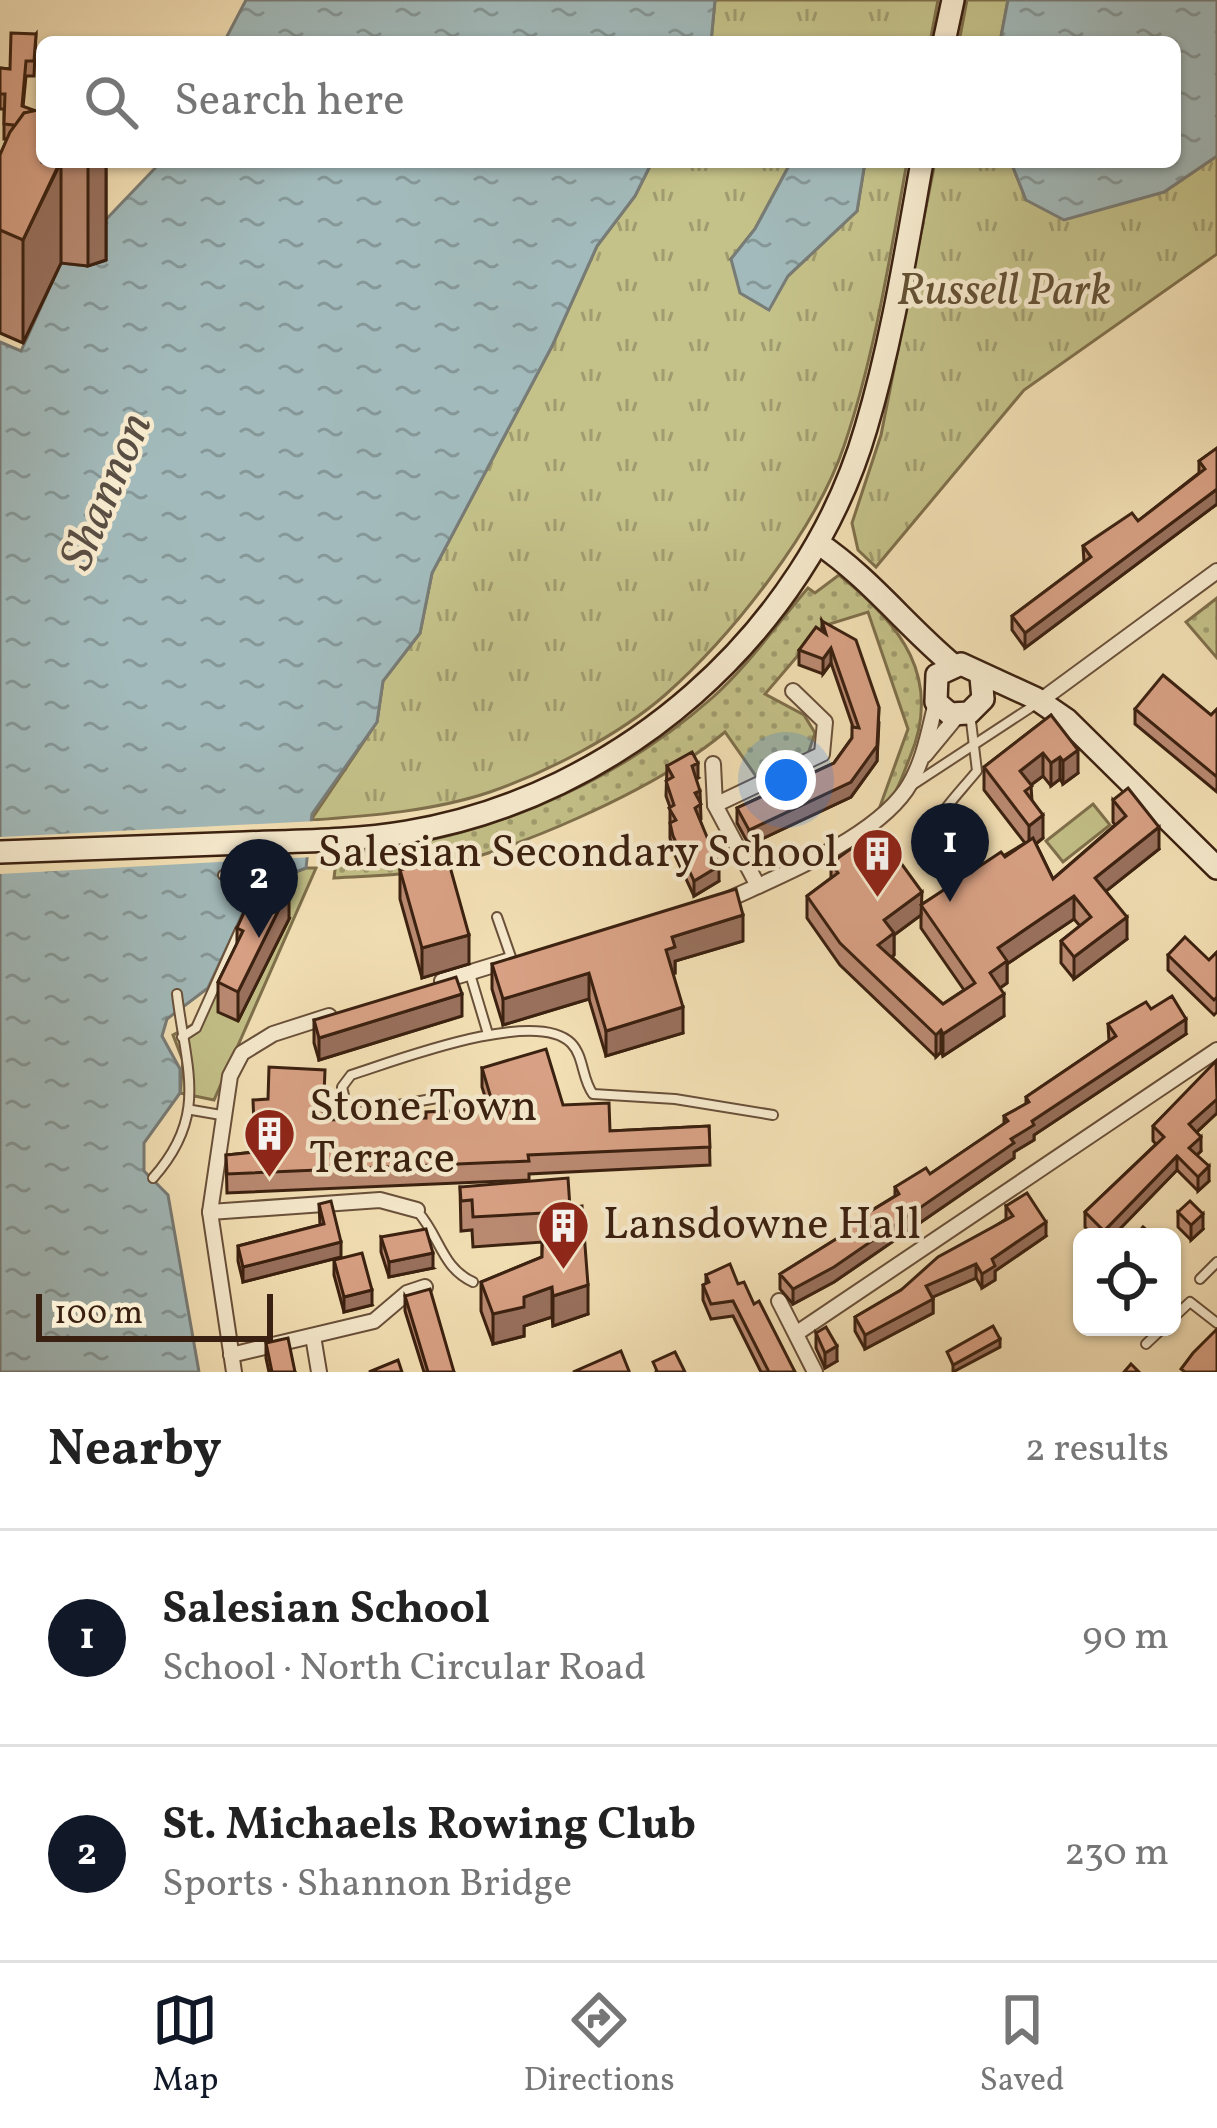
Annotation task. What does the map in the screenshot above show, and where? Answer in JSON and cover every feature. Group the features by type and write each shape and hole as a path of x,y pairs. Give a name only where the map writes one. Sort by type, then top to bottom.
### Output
{"main road":[{"path":"945,36 953,0"},
{"path":"0,852 356,838 456,820 553,786 612,754 710,681 758,629 818,543 866,431 921,168"},
{"path":"818,543 875,584 945,670"},
{"path":"945,670 969,666 981,677 1037,700 1067,720 1217,868"},
{"path":"945,670 936,702 969,711 1037,700"},
{"path":"969,711 984,692 981,677"}],"street":[{"path":"1037,700 1217,571"},
{"path":"715,806 822,754 825,722 793,692"},
{"path":"700,908 829,851 907,789 936,702"},
{"path":"918,763 969,711"},
{"path":"713,764 715,806 758,886"},
{"path":"426,986 532,954"},
{"path":"234,1372 210,1212 220,1115 242,1054 273,1034 339,1013"},
{"path":"797,1333 1217,1050"},
{"path":"210,1212 380,1200 417,1210"},
{"path":"231,1354 382,1318 400,1298 425,1287"},
{"path":"779,1301 815,1372"},
{"path":"313,1336 320,1372"}],"lane":[{"path":"907,789 1037,700"},
{"path":"956,888 933,841 938,818 977,771 978,743 969,711"},
{"path":"182,1036 196,1028 257,893 223,875"},
{"path":"497,917 512,960"},
{"path":"470,973 488,1035"},
{"path":"153,1178 183,1136 192,1110 177,994"},
{"path":"437,1098 354,1113 342,1087 351,1075 488,1035 552,1034 570,1041 589,1090 599,1096 675,1099 773,1115"},
{"path":"192,1110 220,1115"},
{"path":"417,1210 434,1231 447,1265 473,1282"},
{"path":"1200,1279 1217,1262"},
{"path":"1181,1310 1190,1301 1217,1323"},
{"path":"1146,1344 1154,1336"}],"green space":[{"path":"715,0 938,0 931,36 712,36"},
{"path":"967,0 1008,0 1001,36 960,36"},
{"name":"Russell Park","path":"1217,156 1217,254 1024,390 876,567 858,550 852,523 881,435 934,168 1013,168 1026,200 1164,192"},
{"path":"649,168 788,168 755,229 731,259 788,276 857,211 864,168 906,168 865,376 844,446 814,512 769,580 717,643 665,695 605,738 535,774 469,798 402,812 311,820 377,722 383,681 420,633 432,573 552,346 597,246 635,196"},
{"path":"839,575 897,633 910,655 922,702 919,729 898,787 878,812 908,729 868,612 823,626 765,694 804,715 815,733 808,754 758,779 725,732 621,798 493,852 417,872 334,878 337,853 388,848 488,824 537,806 629,759 725,686 808,588 815,593"},
{"path":"1217,598 1217,658 1186,622"},
{"path":"1093,804 1110,825 1063,862 1046,841"},
{"path":"316,868 214,1100 180,1093 183,1061 173,1035 194,1024 255,887"}],"water":[{"path":"246,0 715,0 712,36 227,36"},
{"path":"1008,0 1217,0 1217,156 1164,192 1064,220 1026,200 1013,168 1181,168 1181,36 1001,36"},
{"name":"Shannon","path":"155,168 649,168 635,196 597,246 552,346 432,573 420,633 383,681 377,722 312,814 306,868 255,887 208,988 167,1019 162,1036 180,1069 180,1093 144,1143 144,1171 168,1195 199,1372 0,1372 0,342 21,351 61,263 87,266 105,261 93,233"},
{"path":"788,168 864,168 857,211 788,276 769,310 740,293 731,259 755,229"}],"pier":[{"path":"317,821 313,857 0,874 0,837"}],"building":[{"path":"11,33 36,34 34,61 26,61 22,106 36,111 24,113 14,127 4,124 5,94 0,94 0,68 10,69"},
{"path":"36,110 36,168 57,168 23,240 0,230 0,155 24,113"},
{"path":"1217,448 1217,489 1025,633 1012,616 1091,557 1083,546 1132,513 1138,521 1205,469 1199,461"},
{"path":"822,621 856,640 879,707 877,746 851,782 749,830 737,808 834,763 852,738 852,727 859,728 831,648 823,659 799,650 816,627 826,634"},
{"path":"1163,675 1211,715 1217,709 1217,777 1135,709"},
{"path":"1051,715 1078,750 1051,763 1043,753 1020,771 1032,786 1025,791 1043,815 1029,826 984,767"},
{"path":"692,752 698,763 692,766 700,791 695,793 701,804 695,808 719,866 694,881 673,836 670,823 676,820 669,808 674,805 666,781 673,777 667,766"},
{"path":"1128,788 1159,827 1095,878 1127,917 1074,957 1061,941 1091,917 1074,896 998,948 1007,961 990,973 1004,994 943,1034 941,1030 936,1035 840,943 807,896 838,873 831,863 877,830 922,892 884,920 894,933 878,945 943,1004 975,983 921,905 1001,852 1005,857 1033,838 1053,879 1126,816 1113,800"},
{"path":"447,856 469,935 422,948 400,870"},
{"path":"261,875 289,889 238,992 218,982 243,931 237,928"},
{"path":"736,889 743,915 672,937 675,947 666,950 683,1007 606,1031 589,973 503,999 492,964"},
{"path":"1185,937 1209,960 1217,952 1214,1000 1168,955"},
{"path":"456,977 462,994 319,1038 314,1020"},
{"path":"1172,996 1186,1019 1032,1121 1034,1125 1011,1139 1014,1143 834,1267 793,1289 780,1274 899,1194 895,1187 926,1168 930,1174 1008,1121 1004,1116 1029,1102 1026,1097 1116,1036 1108,1024 1146,1002 1151,1009"},
{"path":"546,1049 563,1105 609,1103 610,1131 709,1126 710,1147 528,1155 529,1161 227,1174 226,1155 255,1152 253,1100 268,1099 269,1067 325,1070 323,1120 426,1118 426,1112 494,1108 482,1068"},
{"path":"1216,1061 1217,1099 1189,1124 1201,1137 1189,1148 1209,1166 1198,1177 1177,1156 1107,1228 1101,1228 1085,1212 1164,1137 1153,1126"},
{"path":"568,1178 570,1208 582,1206 588,1285 553,1296 552,1287 524,1297 524,1307 493,1314 481,1282 542,1257 543,1213 473,1217 472,1200 461,1201 460,1187"},
{"path":"1027,1193 1046,1222 992,1259 995,1266 982,1274 976,1264 926,1286 933,1299 865,1335 855,1317 901,1290 938,1257 1013,1216 1006,1206"},
{"path":"331,1201 341,1242 243,1267 238,1246 324,1224 319,1204"},
{"path":"1190,1201 1203,1214 1191,1225 1178,1212"},
{"path":"426,1229 433,1253 389,1262 381,1237"},
{"path":"362,1253 372,1290 344,1297 334,1260"},
{"path":"730,1264 738,1284 744,1282 754,1304 759,1301 795,1372 769,1372 733,1301 711,1304 703,1285 709,1282 706,1275"},
{"path":"430,1289 454,1372 428,1372 405,1296"},
{"path":"993,1326 1000,1339 953,1365 947,1352"},
{"path":"826,1327 837,1346 825,1353 816,1333"},
{"path":"1217,1329 1217,1372 1181,1369 1193,1353"},
{"path":"288,1338 295,1372 272,1372 266,1343"},
{"path":"621,1351 627,1372 573,1372"},
{"path":"675,1352 685,1372 655,1372 653,1362"},
{"path":"398,1360 402,1372 369,1372"}],"place":[{"name":"Salesian Secondary School","path":"877,900"},
{"name":"Salesian School","path":"950,902"},
{"name":"St. Michaels Rowing Club","path":"259,938"},
{"name":"Stone Town Terrace","path":"270,1180"},
{"name":"Lansdowne Hall","path":"564,1272"}]}
